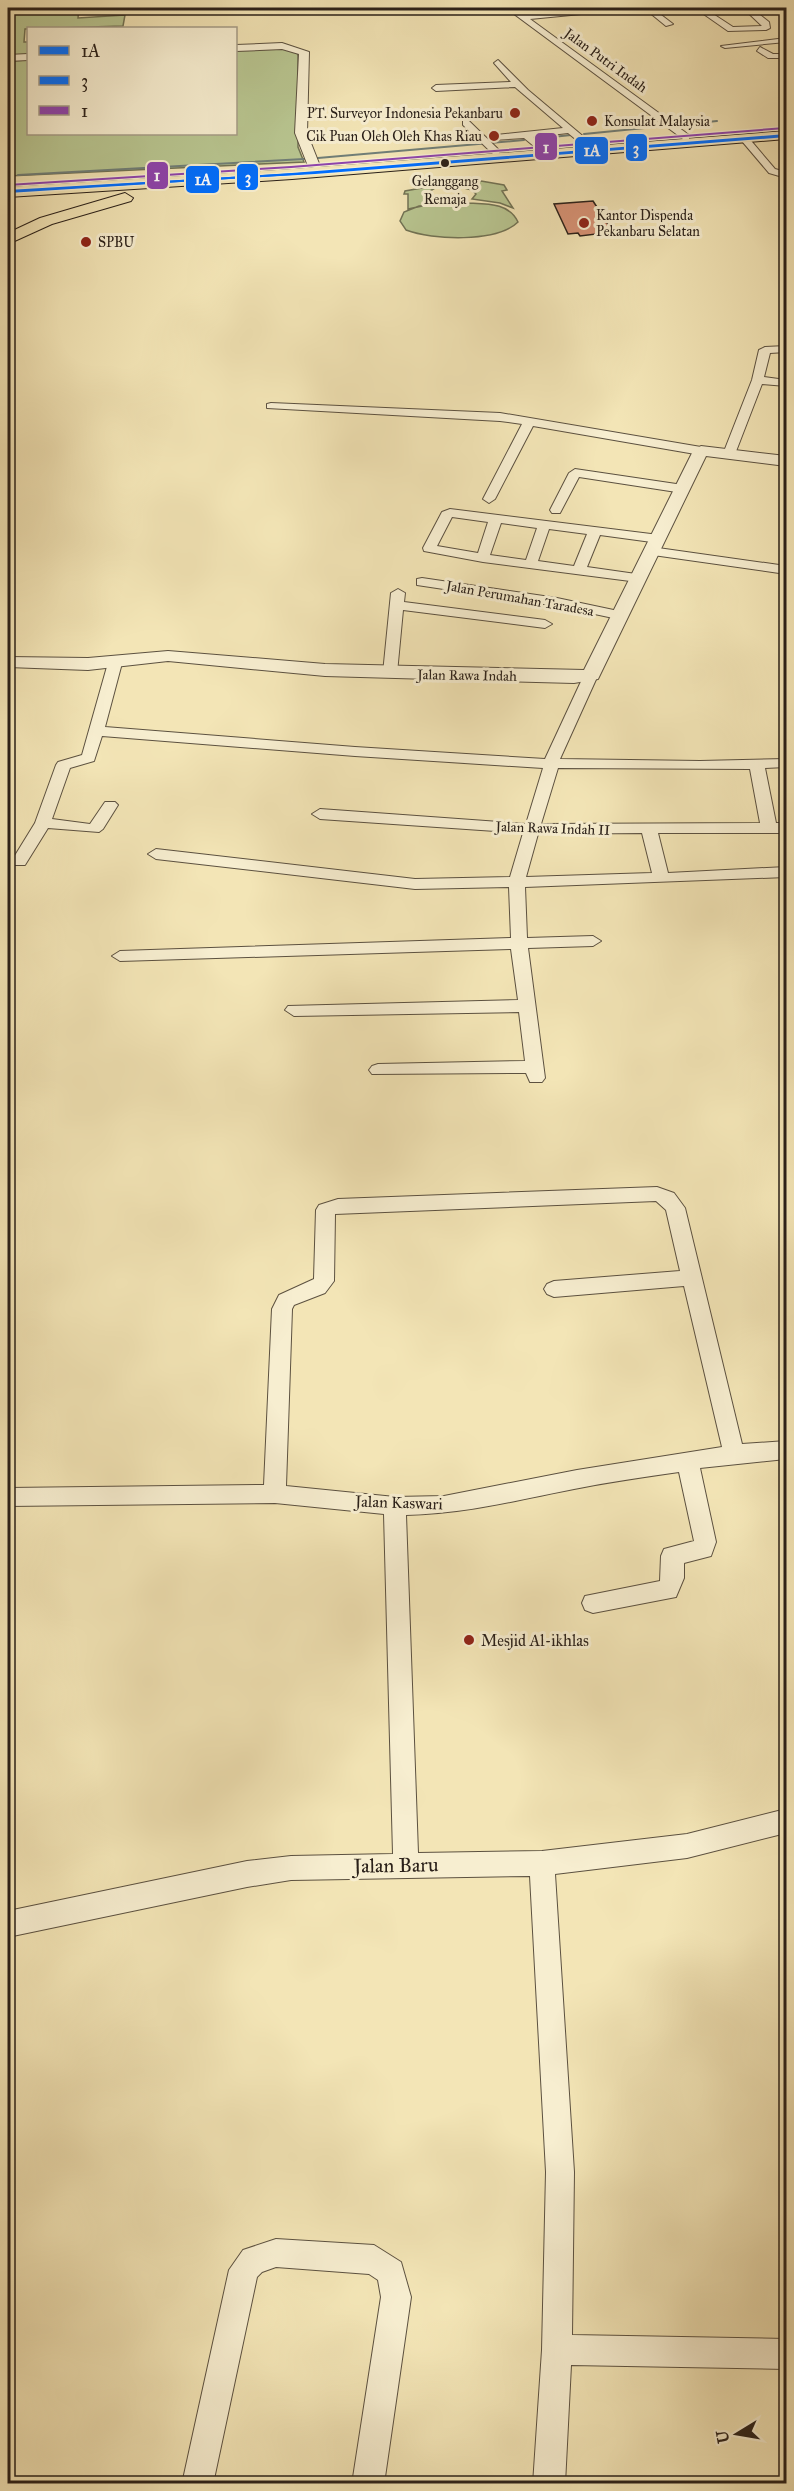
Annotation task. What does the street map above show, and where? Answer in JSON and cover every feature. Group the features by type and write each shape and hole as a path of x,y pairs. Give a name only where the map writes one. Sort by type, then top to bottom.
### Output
{"main road":[{"path":"8,188 217,179 786,129"},
{"path":"8,188 314,166 491,144 541,148 786,135"},
{"path":"8,239 67,214 148,192 217,179"}],"street":[{"name":"Jalan Putri Indah","path":"510,8 676,140"},
{"path":"523,17 622,8"},
{"path":"649,8 668,8"},
{"path":"649,8 669,24"},
{"path":"699,8 731,29 766,28 766,24 747,8"},
{"path":"724,46 786,40"},
{"path":"237,48 282,46 304,52 301,133 314,166"},
{"path":"760,49 768,56 786,57"},
{"path":"8,58 27,57"},
{"path":"498,63 516,84 588,144"},
{"path":"436,88 516,84"},
{"path":"466,123 491,144 526,135 573,130"},
{"path":"526,135 541,148"},
{"path":"744,138 772,171 786,175"},
{"path":"729,454 758,380 765,350 786,349"},
{"path":"758,380 786,383"},
{"path":"271,406 479,415 701,451 786,461"},
{"path":"489,499 529,423"},
{"path":"378,1070 535,1072 519,944 518,880 552,763 618,615 701,451"},
{"path":"556,510 575,473 683,489"},
{"path":"638,578 483,558 429,548 446,515 458,513 595,531 786,570"},
{"path":"483,558 496,518"},
{"path":"531,563 544,525"},
{"path":"579,570 595,531"},
{"name":"Jalan Perumahan Taradesa","path":"422,582 557,602 618,615"},
{"path":"390,673 397,599 545,624"},
{"name":"Jalan Rawa Indah","path":"8,662 115,663 168,656 293,668 390,673 574,677 591,675"},
{"path":"19,862 43,823 63,765 88,759 115,663"},
{"path":"97,731 396,755 552,763 609,765 786,763"},
{"path":"757,765 769,829"},
{"path":"43,823 93,829 98,826 110,805"},
{"name":"Jalan Rawa Indah II","path":"320,814 532,829 786,828"},
{"path":"649,830 661,878"},
{"path":"156,854 415,884 661,878 786,872"},
{"path":"120,956 593,941"},
{"path":"294,1010 525,1006"},
{"path":"275,1494 282,1309 286,1300 318,1288 324,1281 326,1210 338,1206 657,1194 667,1198 675,1208 734,1454"},
{"path":"554,1289 690,1278"},
{"name":"Jalan Kaswari","path":"8,1497 275,1494 395,1506 444,1505 485,1499 577,1479 734,1454 786,1450"},
{"path":"593,1603 668,1590 673,1578 672,1556 703,1549 705,1542 687,1462"},
{"path":"395,1506 406,1865"},
{"name":"Jalan Baru","path":"8,1924 247,1874 331,1866 542,1863 687,1846 786,1821"},
{"path":"542,1863 560,2172 557,2350 549,2484"},
{"path":"197,2484 244,2270 253,2259 276,2253 374,2260 391,2272 396,2297 368,2484"},
{"path":"557,2350 786,2354"}],"green space":[{"path":"8,8 79,8 78,18 125,15 123,26 27,27 24,42 27,42 27,55 8,56"},
{"path":"283,47 297,51 298,147 304,162 8,176 8,61 27,60 27,135 237,135 237,50"},
{"path":"481,181 504,185 507,190 502,191 513,208 500,203 472,199 476,194 472,190 456,186"},
{"path":"433,186 435,188 430,191 430,197 441,202 408,209 408,194 404,194 405,191"},
{"name":"Gelanggang Remaja","path":"466,203 503,207 514,215 518,222 495,234 464,238 417,233 406,230 400,221 404,212 419,206"}],"building":[{"name":"Kantor Dispenda Pekanbaru Selatan","path":"593,201 613,232 580,236 578,233 568,234 554,204"}],"waterway":[{"path":"678,125 717,121"},
{"path":"584,134 665,126"},
{"path":"534,139 571,135"},
{"path":"318,158 524,140"},
{"path":"18,175 304,159"}],"transit line":[{"name":"1","path":"8,185 291,167 785,128"},
{"name":"1A","path":"8,192 292,174 786,135"},
{"name":"3","path":"8,191 315,173 786,136"}],"place":[{"name":"PT. Surveyor Indonesia Pekanbaru","path":"515,113"},
{"name":"Konsulat Malaysia","path":"592,121"},
{"name":"Cik Puan Oleh Oleh Khas Riau","path":"494,136"},
{"name":"Gelanggang Remaja","path":"445,163"},
{"name":"Kantor Dispenda Pekanbaru Selatan","path":"584,223"},
{"name":"SPBU","path":"86,242"},
{"name":"Mesjid Al-ikhlas","path":"469,1640"}]}
